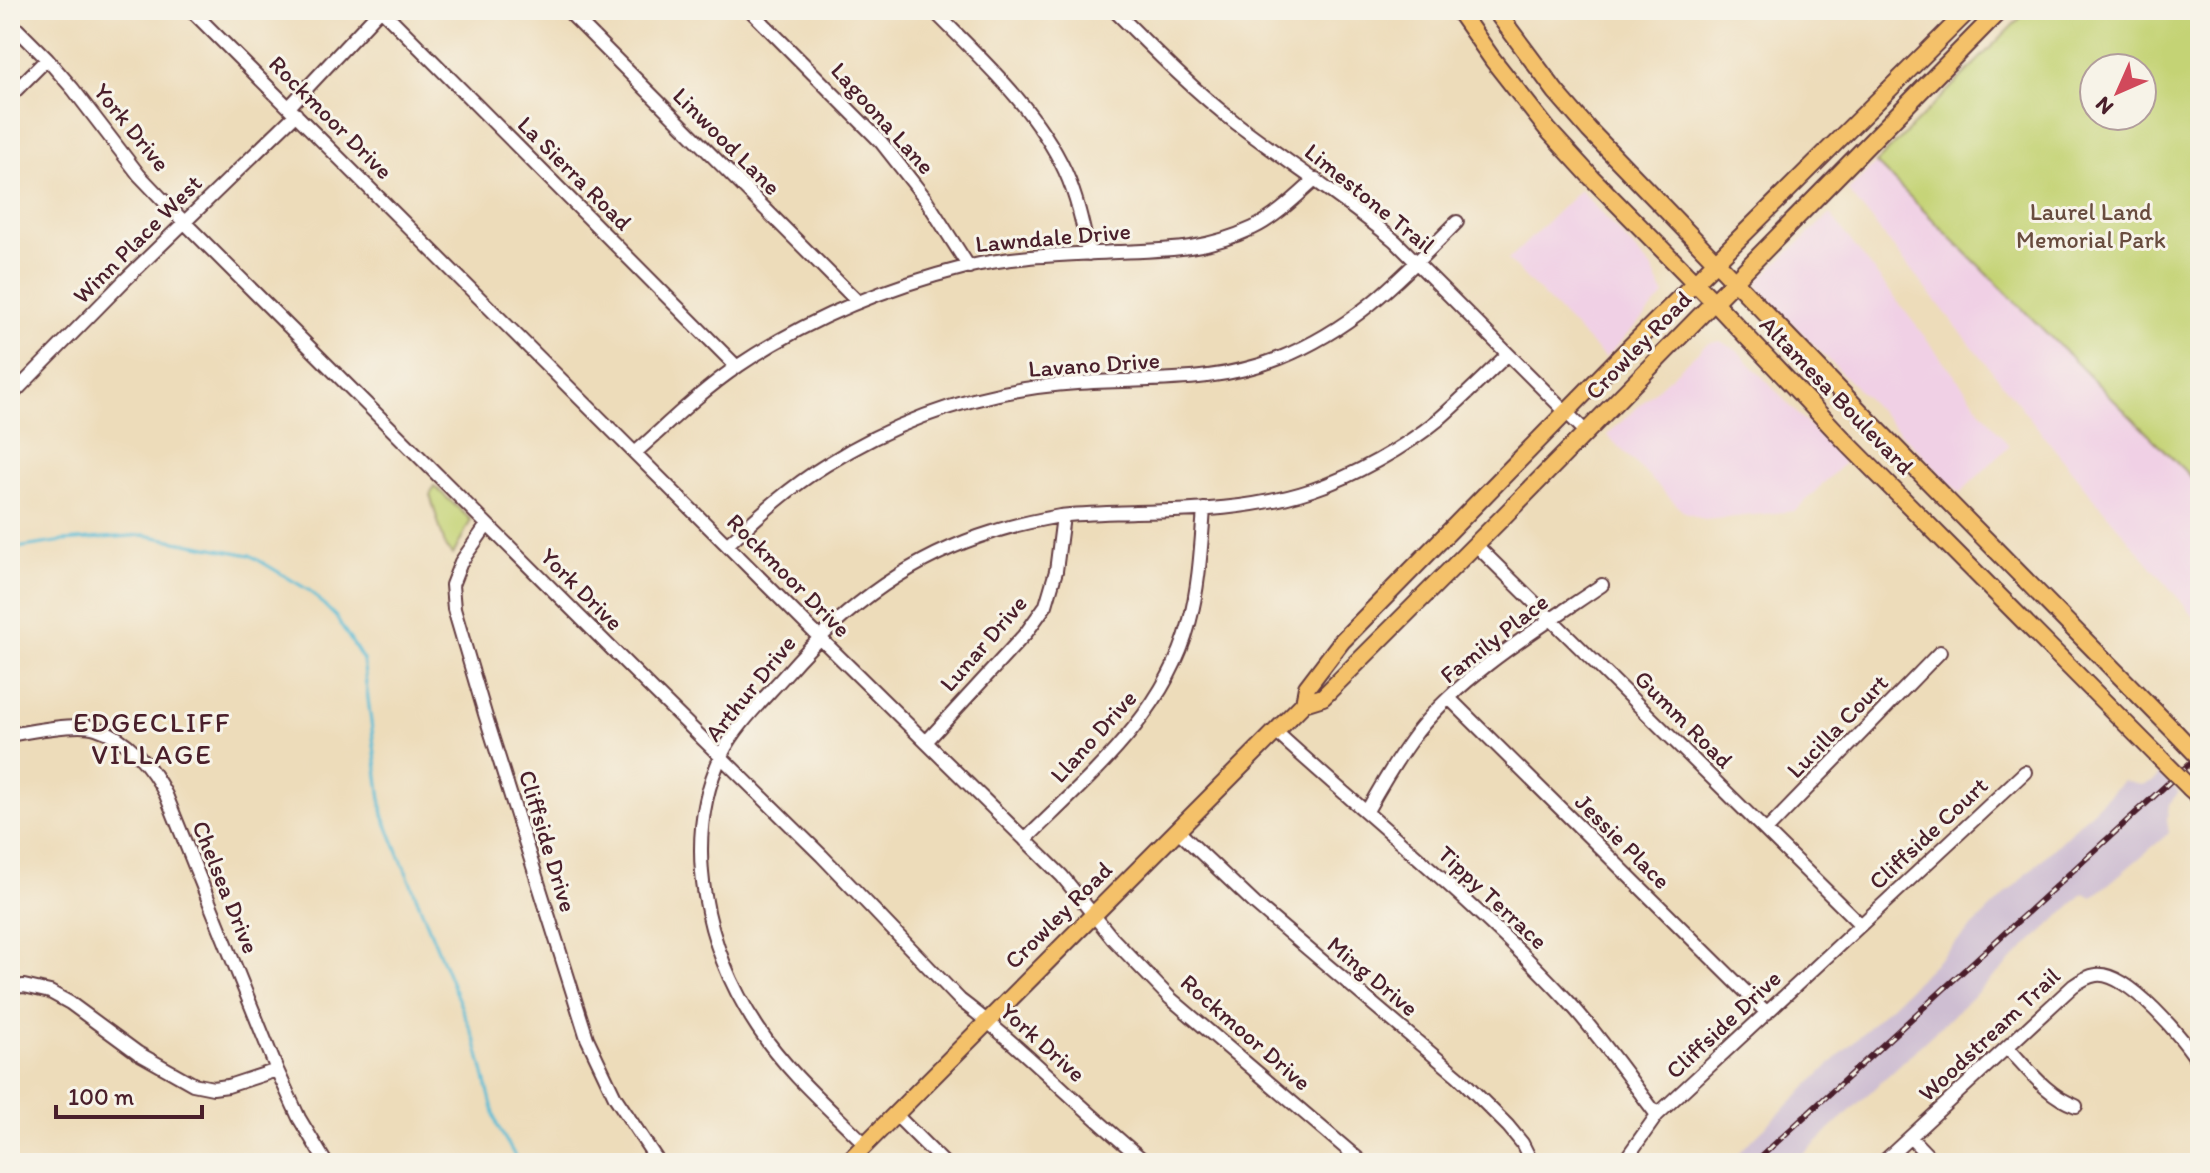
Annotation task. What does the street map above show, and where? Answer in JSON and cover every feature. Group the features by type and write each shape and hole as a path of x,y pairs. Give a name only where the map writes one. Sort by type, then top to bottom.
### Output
{"main road":[{"name":"Altamesa Boulevard","path":"1458,10 1548,130 1592,178 1864,460 2195,793"},
{"name":"Altamesa Boulevard","path":"1495,10 1589,130 1892,445 2200,758"},
{"name":"Crowley Road","path":"847,1163 1304,703 1323,697 1476,545 2000,10"},
{"path":"1949,62 1959,32 1960,13"},
{"name":"Crowley Road","path":"1304,703 1307,687 1342,641 1960,13"},
{"path":"1529,105 1553,87"},
{"path":"1864,460 1892,445"}],"street":[{"name":"Rockmoor Drive","path":"191,10 1062,876 1113,939 1170,998 1363,1163"},
{"name":"Winn Place West","path":"10,397 293,110 381,10"},
{"name":"La Sierra Road","path":"381,10 737,367"},
{"name":"Linwood Lane","path":"567,10 858,302"},
{"name":"Lagoona Lane","path":"750,10 881,142 925,198 969,267"},
{"path":"933,10 999,77 1046,136 1067,174 1089,254"},
{"name":"Limestone Trail","path":"1114,10 1200,94 1366,217 1418,262 1586,432"},
{"name":"York Drive","path":"10,22 47,59 139,175 184,222 822,856 960,1000 987,1020 1147,1163"},
{"path":"10,96 47,59"},
{"name":"Lawndale Drive","path":"635,453 737,367 782,339 858,302 912,282 969,267 1027,257 1187,249 1222,241 1257,226 1316,179"},
{"name":"Lavano Drive","path":"727,545 767,508 824,466 858,446 927,414 974,399 1032,388 1226,375 1280,358 1326,336 1367,308 1457,222"},
{"name":"Arthur Drive","path":"865,1144 768,1041 742,1002 712,931 701,850 703,815 709,785 721,756 740,727 820,638 873,591 917,563 991,533 1063,516 1204,509 1257,503 1311,490 1379,459 1437,421 1508,354"},
{"name":"Llano Drive","path":"1025,840 1126,737 1158,695 1179,654 1189,625 1198,583 1204,509"},
{"name":"Lunar Drive","path":"926,742 1026,633 1046,605 1056,571 1063,516"},
{"name":"Cliffside Drive","path":"487,525 461,562 452,585 454,609 587,1038 615,1097 659,1163"},
{"name":"Gumm Road","path":"1476,545 1861,925"},
{"name":"Family Place","path":"1367,811 1385,778 1418,731 1450,699 1483,668 1602,585"},
{"name":"Lucilla Court","path":"1766,831 1940,652"},
{"name":"Jessie Place","path":"1450,699 1767,1013"},
{"name":"Chelsea Drive","path":"10,735 62,727 97,728 114,736 151,769 168,800 277,1070 299,1118 326,1163"},
{"name":"Tippy Terrace","path":"1276,732 1448,882 1569,1002 1657,1115"},
{"name":"Cliffside Court","path":"1861,925 2025,772"},
{"name":"Ming Drive","path":"1177,830 1255,904 1459,1077 1508,1126 1522,1143 1532,1163"},
{"name":"Cliffside Drive","path":"1623,1163 1657,1115 1861,925"},
{"name":"Woodstream Trail","path":"1882,1163 2073,986 2096,975 2104,975 2133,990 2171,1025 2200,1065"},
{"path":"10,987 24,986 50,992 138,1053 193,1084 213,1088 228,1086 277,1070"},
{"path":"2007,1047 2051,1094 2076,1106"},
{"path":"895,1114 944,1163"},
{"path":"1910,1137 1935,1163"}],"shaded area":[{"path":"1876,163 2200,486 2200,624 2097,502 1848,191"},
{"path":"1580,190 1652,269 1664,296 1605,358 1508,260"},
{"path":"1830,214 2009,446 1960,493 1759,289 1759,280"},
{"path":"1720,341 1737,350 1844,463 1795,511 1704,520 1683,511 1607,435 1702,348"},
{"path":"2160,774 2179,792 2169,804 2169,833 2093,897 2084,893 1794,1163 1728,1163 2123,781 2141,785 2153,781"}],"green space":[{"name":"Laurel Land Memorial Park","path":"2028,10 2200,10 2200,486 1876,163"},
{"path":"434,486 471,520 453,555 446,548 430,495"}],"waterway":[{"path":"10,549 63,541 144,535 250,555 310,591 336,617 363,660 383,815 476,1043 497,1125 519,1163"}],"railway":[{"path":"1754,1163 2200,754"}],"district":[{"name":"EDGECLIFF VILLAGE","path":"152,738"}]}
